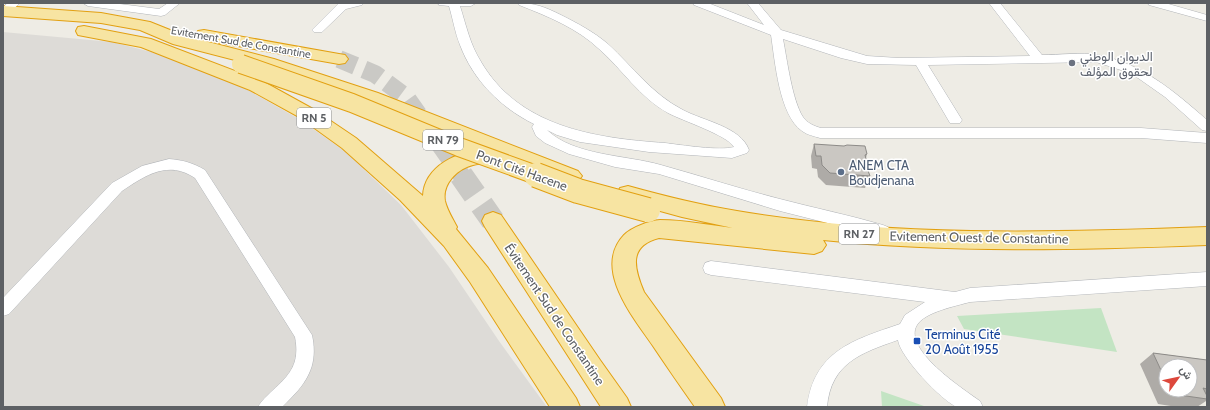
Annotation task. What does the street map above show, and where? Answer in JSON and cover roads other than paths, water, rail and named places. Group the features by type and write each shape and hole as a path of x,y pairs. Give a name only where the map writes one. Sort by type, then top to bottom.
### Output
{"highway":[{"name":"RN 5","path":"7,12 55,26 104,34 144,35 257,86 306,113 349,143 408,194 452,240 479,275 566,407"},
{"name":"Evitement Sud de Constantine","path":"144,35 233,39 339,60"},
{"name":"RN 79","path":"144,35 245,61"},
{"name":"Pont Cité Hacene","path":"245,61 268,63 371,97 522,156"},
{"name":"Pont Cité Hacene","path":"245,61 459,146 570,188 648,210"},
{"path":"452,240 434,201 441,178 452,167 474,158 522,156"},
{"name":"Evitement Ouest de Constantine","path":"522,156 578,179 633,196 697,212 754,223 831,232 902,237 998,240 1207,236"},
{"name":"Evitement Ouest de Constantine","path":"648,210 729,230 832,246 923,252 1207,244"},
{"name":"Évitement Sud de Constantine","path":"493,221 590,369 617,407"},
{"path":"711,407 648,320 634,298 625,279 623,264 627,249 633,239 646,232 659,229 832,246"}],"street":[{"path":"88,3 161,13 175,3"},
{"path":"318,30 342,6 358,3"},
{"path":"471,3 450,3 466,45 474,61 489,83 501,97 543,122 562,132 580,137 649,147 732,153 742,150 740,144 733,137 672,111 654,98 634,80 602,46 584,33 547,13 523,3"},
{"path":"698,3 810,44 867,60 920,61 1096,58 1124,65 1154,82 1207,127"},
{"path":"752,3 776,32 794,112 799,121 808,129 820,133 1141,133 1207,138"},
{"path":"1153,3 1207,18"},
{"path":"997,4 1038,58"},
{"path":"779,49 810,44"},
{"path":"920,61 955,120 979,134"},
{"path":"942,134 955,120"},
{"path":"543,122 539,127 541,133 550,140 574,151 615,162 659,169 780,205 841,219 902,237"},
{"path":"3,309 117,187 133,176 148,169 167,164 181,164 192,167 200,174 303,335 307,348 306,360 301,372 292,385 268,407"},
{"path":"711,268 956,299"},
{"path":"973,407 936,380 912,351 906,336 910,321 922,311 970,295 1207,279"},
{"path":"817,407 821,384 830,367 842,355 908,329"}],"tunnel":[{"path":"339,59 375,74 406,97 462,176"},
{"path":"461,175 493,221"}],"place":[{"name":"الديوان الوطني لحقوق المؤلف","path":"1072,63"},
{"name":"ANEM CTA Boudjenana","path":"841,172"},
{"name":"Terminus Cité 20 Août 1955","path":"917,341"}]}
